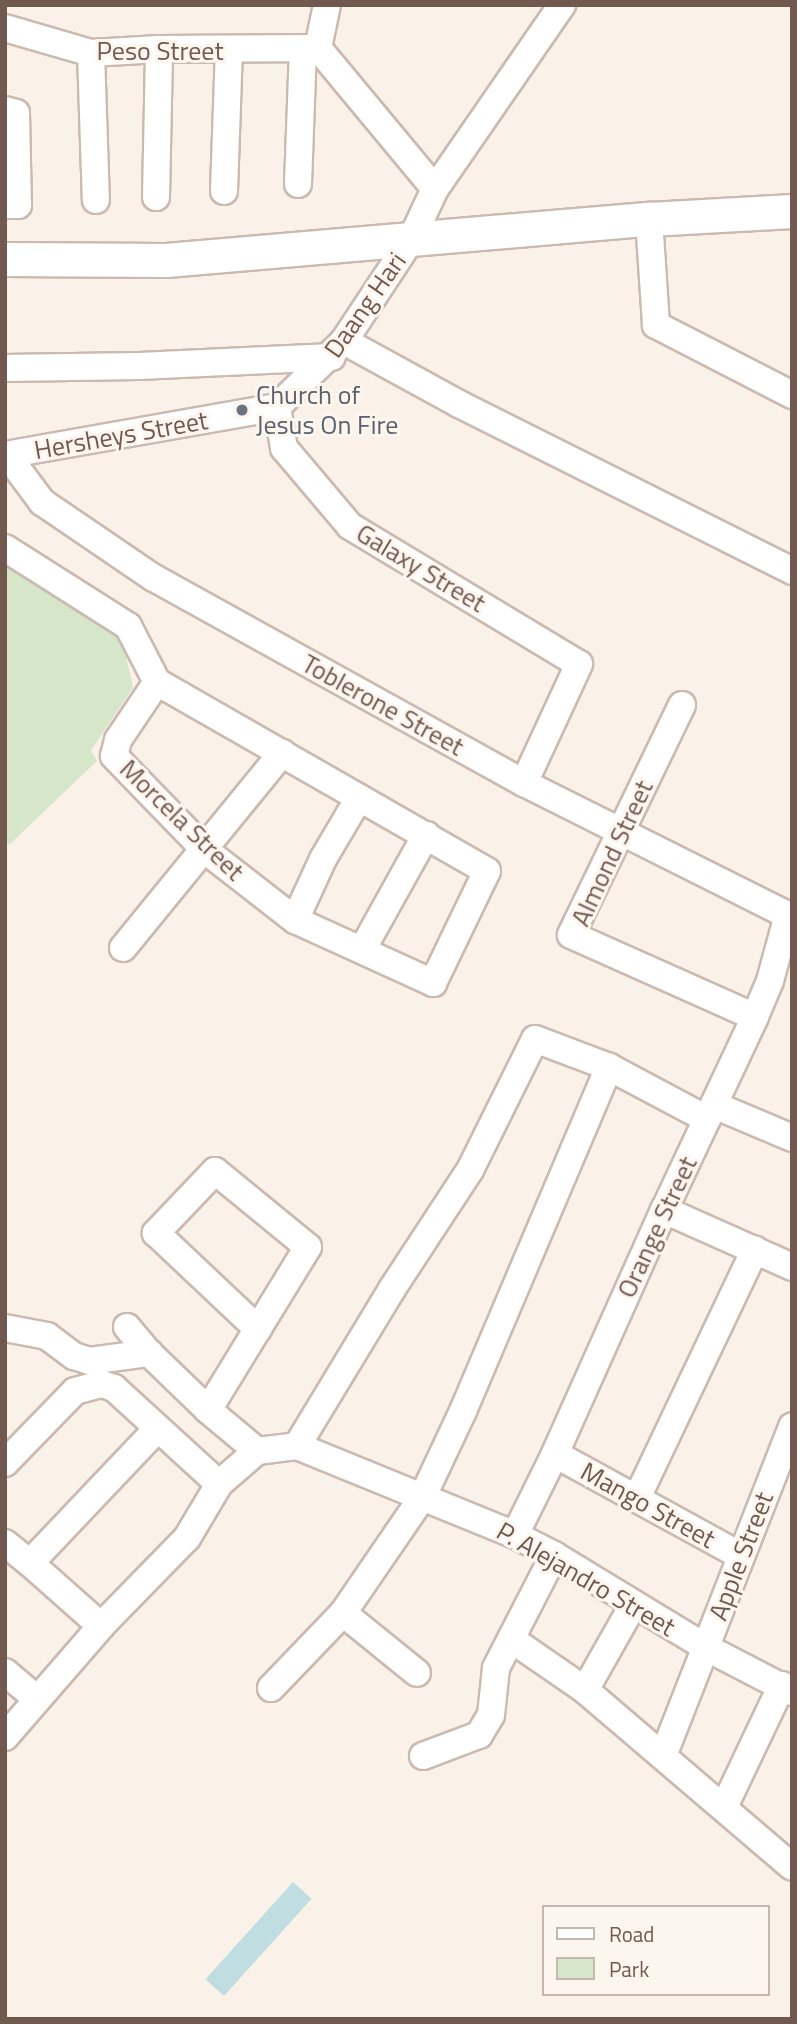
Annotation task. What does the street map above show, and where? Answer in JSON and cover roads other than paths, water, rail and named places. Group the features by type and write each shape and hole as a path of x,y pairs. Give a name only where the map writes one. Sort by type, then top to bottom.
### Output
{"street":[{"path":"298,184 310,49 327,5"},
{"name":"Daang Hari","path":"277,407 338,349 412,238 435,189 562,5"},
{"name":"Peso Street","path":"5,28 68,49 91,53 159,49 310,49"},
{"path":"156,197 159,49"},
{"path":"310,49 435,189"},
{"path":"224,191 229,51"},
{"path":"91,53 96,200"},
{"path":"5,110 16,113 12,205"},
{"path":"5,259 166,260 649,219 792,211"},
{"path":"649,219 656,325 792,395"},
{"path":"5,368 139,366 338,349 459,404 792,571"},
{"name":"Hersheys Street","path":"6,455 277,407"},
{"name":"Galaxy Street","path":"277,407 284,448 350,526 578,662 579,669 524,783"},
{"name":"Toblerone Street","path":"6,455 41,502 154,578 524,783 788,915"},
{"path":"5,548 128,626 157,682 426,835 362,950"},
{"name":"Morcela Street","path":"157,682 118,740 114,756 205,850 295,920 433,983 487,871 426,835"},
{"name":"Almond Street","path":"682,705 572,935 755,1017"},
{"path":"123,948 282,753"},
{"path":"295,920 323,859 359,798"},
{"name":"Orange Street","path":"515,1535 555,1454 664,1210 755,1017 781,985 788,915"},
{"path":"5,1737 102,1626 187,1538 219,1484 257,1451 297,1446 392,1289 470,1170 535,1039 711,1112 792,1138"},
{"path":"271,1688 343,1613 376,1569 422,1496 463,1411 608,1068"},
{"path":"208,1409 258,1329 309,1247 215,1171 156,1233 258,1329"},
{"path":"664,1210 792,1267"},
{"path":"637,1498 755,1250"},
{"path":"127,1327 149,1353 257,1451"},
{"path":"5,1328 47,1336 74,1356 89,1361 149,1353"},
{"path":"5,1463 75,1391 102,1384 114,1388 219,1484"},
{"name":"Apple Street","path":"663,1756 792,1426"},
{"path":"30,1563 157,1429"},
{"name":"P. Alejandro Street","path":"297,1446 515,1535 554,1555 706,1648 787,1688"},
{"name":"Mango Street","path":"555,1454 741,1556"},
{"path":"5,1544 102,1626"},
{"path":"423,1756 480,1735 491,1715 496,1668 554,1555"},
{"path":"586,1690 633,1605"},
{"path":"343,1613 417,1673"},
{"path":"511,1639 586,1690 790,1861"},
{"path":"5,1672 37,1699"},
{"path":"724,1807 787,1688"}],"water":[{"path":"293,1882 312,1899 224,1996 205,1979"}],"place":[{"name":"Church of Jesus On Fire","path":"242,410"}]}
